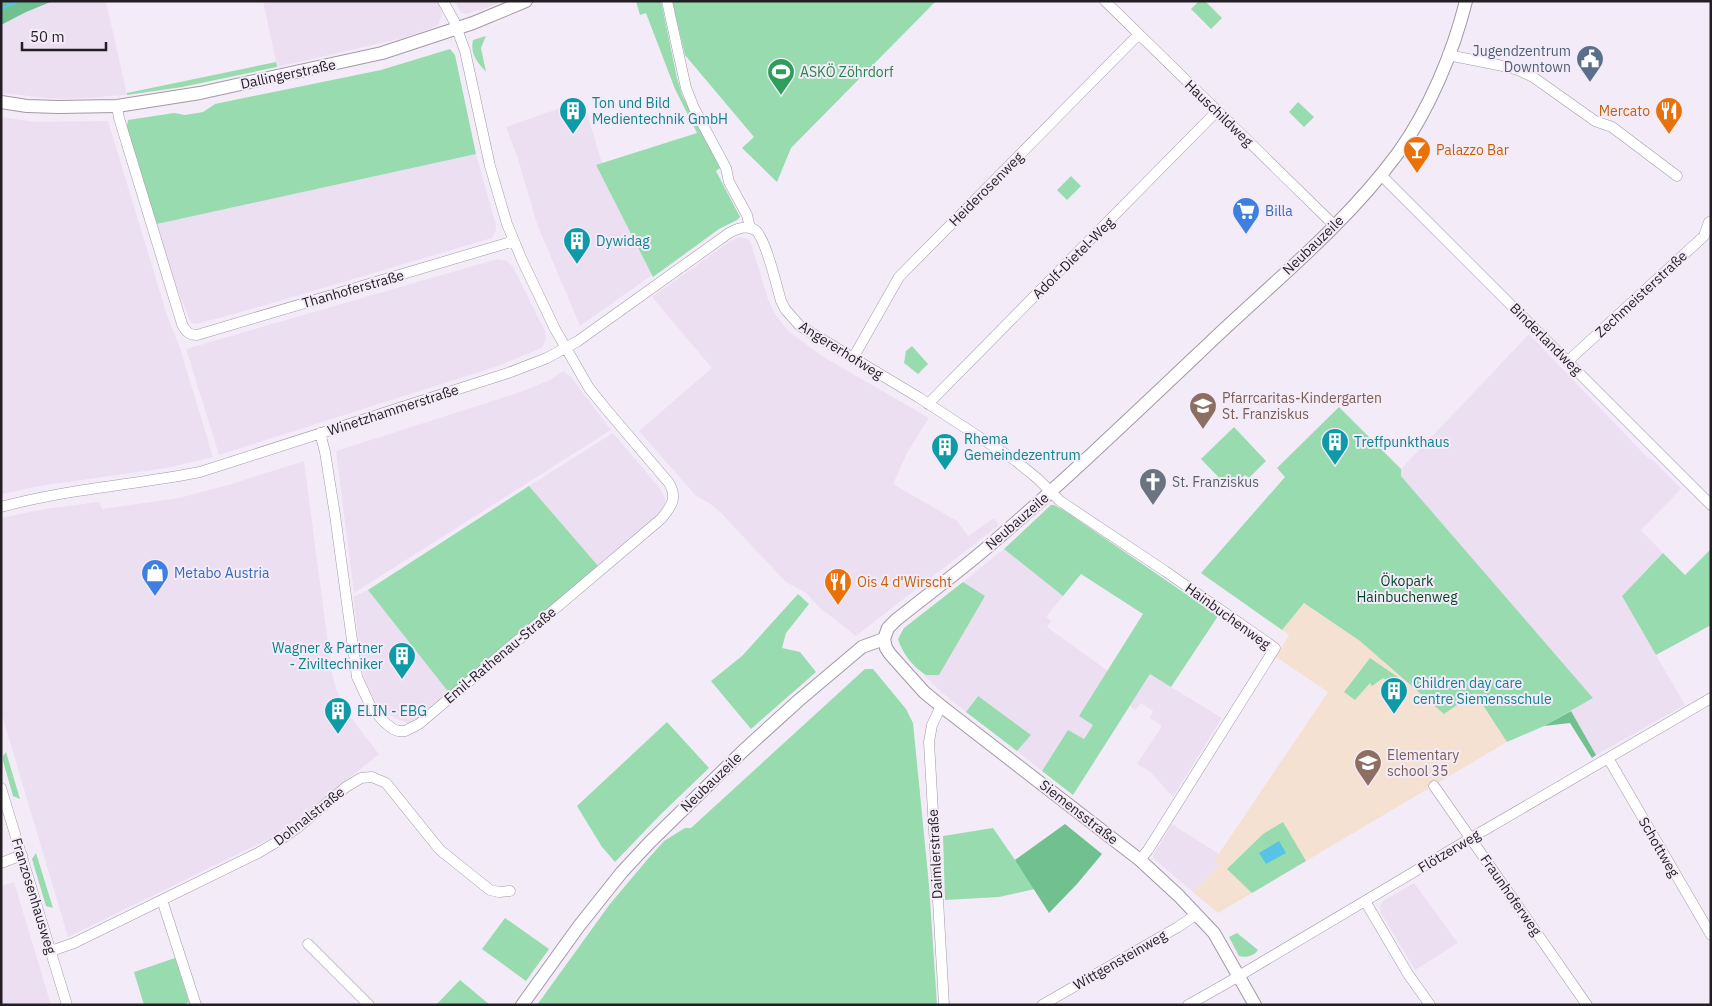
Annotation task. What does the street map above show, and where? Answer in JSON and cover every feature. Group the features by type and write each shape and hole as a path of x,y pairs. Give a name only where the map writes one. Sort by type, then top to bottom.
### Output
{"street":[{"path":"443,1 457,29 465,51 490,166 507,224 565,348"},
{"name":"Dallingerstraße","path":"1,102 27,106 117,106 200,93 382,53 457,29 526,1"},
{"name":"Angererhofweg","path":"667,1 686,88 694,108 726,168 730,182 747,215 750,228 755,230 763,241 781,301 792,319 811,334 928,404 1016,461 1050,492"},
{"name":"Hauschildweg","path":"1105,1 1334,225"},
{"name":"Neubauzeile","path":"522,1005 579,926 622,872 736,758 798,701 862,647 884,639 888,628 896,620 988,547 1050,492 1334,225 1381,175 1399,152 1418,120 1429,100 1448,55 1466,1"},
{"name":"Heiderosenweg","path":"853,358 899,278 1138,34"},
{"path":"1448,55 1503,66 1533,77 1595,121 1612,127 1678,176"},
{"name":"Thanhoferstraße","path":"117,106 118,118 182,324 191,335 197,335 514,240"},
{"name":"Adolf-Dietel-Weg","path":"928,404 1217,111"},
{"name":"Binderlandweg","path":"1381,175 1711,505"},
{"name":"Zechmeisterstraße","path":"1568,361 1704,236 1709,222"},
{"name":"Winetzhammerstraße","path":"1,507 58,494 159,480 200,472 508,373 547,358 578,341 728,233 750,228"},
{"name":"Emil-Rathenau-Straße","path":"320,434 325,452 358,677 370,705 384,722 398,731 405,731 419,724 661,519 672,504 674,498 673,490 669,483 600,402 576,368 565,348"},
{"name":"Hainbuchenweg","path":"1050,492 1060,501 1165,571 1274,648 1140,860"},
{"name":"Siemensstraße","path":"884,639 890,654 924,692 1140,860 1196,914 1214,933 1255,1005"},
{"name":"Flötzerweg","path":"1188,1005 1711,698"},
{"name":"Daimlerstraße","path":"941,706 932,725 929,742 944,1005"},
{"name":"Schottweg","path":"1608,758 1711,935"},
{"name":"Dohnalstraße","path":"51,951 74,943 237,864 280,840 346,787 361,778 372,777 386,783 426,835 452,861 490,890 499,892 510,891"},
{"name":"Fraunhoferweg","path":"1434,786 1587,1005"},
{"name":"Franzosenhausweg","path":"1,788 67,1005"},
{"path":"1,863 22,855"},
{"path":"162,900 196,1005"},
{"path":"1365,901 1408,974 1430,1005"},
{"name":"Wittgensteinweg","path":"1042,1005 1178,927 1196,914"},
{"path":"308,944 369,1005"}],"shaded area":[{"path":"53,1 106,1 127,95 68,99 1,93 1,25 26,11"},
{"path":"263,1 437,1 442,14 438,25 403,38 277,67"},
{"path":"454,1 503,1 467,14 462,13"},
{"path":"583,100 602,163 596,165 652,275 580,326 537,224 517,156 506,127"},
{"path":"1,117 36,122 108,121 167,315 180,348 213,457 167,468 46,485 1,494"},
{"path":"476,154 496,225 492,238 262,306 197,324 191,323 174,281 157,224"},
{"path":"739,237 748,239 751,243 768,299 775,314 788,331 822,356 929,418 908,451 893,484 957,521 968,536 994,518 999,525 856,636 819,607 806,593 786,582 720,512 696,496 639,431 712,368 652,297 729,242"},
{"path":"497,259 507,261 513,267 545,331 546,339 542,348 495,367 219,455 186,349"},
{"path":"1529,334 1648,458 1654,461 1681,489 1641,530 1663,553 1622,596 1685,705 1596,755 1571,711 1593,698 1401,476 1400,470"},
{"path":"563,371 571,377 611,430 354,593 336,451 515,394 550,380"},
{"path":"613,433 659,487 666,504 662,513 599,567 529,486"},
{"path":"304,461 332,674 336,689 349,715 379,754 298,819 269,839 68,937 1,712 1,518 44,509 99,502 102,509 179,498"},
{"path":"1004,549 1063,596 1046,617 1051,621 1047,627 1108,671 1079,716 1093,725 1083,739 1068,730 1042,771 1017,751 1031,735 977,696 966,712 940,691 921,672 926,675 984,596 963,582"},
{"path":"368,590 450,694 416,721 409,724 386,714 374,699 365,680 353,597"},
{"path":"1304,603 1360,641 1475,692 1507,742 1218,913 1193,892 1220,865 1214,861 1328,692 1276,657 1289,635 1282,630"},
{"path":"1150,674 1222,718 1173,797 1150,772 1137,764 1162,726 1150,718 1153,711 1141,703 1135,710 1130,706"},
{"path":"1172,824 1219,854 1215,861 1220,865 1193,892 1153,858"},
{"path":"14,882 51,1005 1,1005 1,886"},
{"path":"1414,883 1458,943 1415,970 1381,913 1380,907 1383,901"}],"green space":[{"path":"1,1 53,1 1,25"},
{"path":"636,1 661,1 682,95 720,168 716,171 740,217 719,229 653,277 596,165 697,133 675,89 646,13 640,15"},
{"name":"ASKÖ Zöhrdorf","path":"672,1 936,1 791,148 777,182 742,148 754,137 685,55"},
{"path":"1199,1 1205,1 1222,18 1211,29 1191,9"},
{"path":"486,36 481,48 486,72 475,58 472,45 473,40"},
{"path":"450,49 455,55 476,154 157,224 126,131 128,120 174,113 185,115 203,112 215,104 381,70"},
{"path":"276,62 277,67 182,87 127,95 127,93"},
{"path":"1298,102 1314,117 1304,127 1289,112"},
{"path":"1071,176 1081,186 1067,200 1057,190"},
{"path":"912,346 928,364 918,374 904,363 906,351"},
{"name":"Ökopark Hainbuchenweg","path":"1339,407 1401,469 1401,476 1593,698 1544,726 1507,742 1475,693 1444,714 1360,641 1304,603 1282,630 1201,573 1285,477 1277,468"},
{"path":"1234,427 1266,461 1249,478 1245,475 1230,489 1201,459"},
{"path":"529,486 599,567 450,694 368,590"},
{"path":"1051,505 1065,511 1218,616 1171,687 1150,674 1073,795 1042,771 1068,730 1084,739 1093,725 1079,716 1143,614 1081,574 1063,596 1004,549"},
{"path":"1711,549 1711,625 1656,655 1622,596 1663,553 1685,575"},
{"path":"963,582 985,596 939,675 926,675 909,660 902,650 898,639 904,628"},
{"path":"798,594 809,604 786,633 782,648 800,652 816,672 751,729 711,681 742,656"},
{"path":"1370,658 1405,682 1400,689 1383,678 1372,686 1370,683 1355,700 1344,692"},
{"path":"865,669 873,669 906,709 913,723 929,885 937,1005 537,1005 610,904 664,841 685,828 691,828"},
{"path":"978,696 1031,735 1017,751 966,712"},
{"path":"1571,711 1596,755 1592,758 1570,723 1544,726"},
{"path":"667,722 709,768 615,862 602,847 577,806"},
{"path":"6,752 20,799 13,796 3,761 3,756"},
{"path":"1283,822 1306,861 1252,893 1227,869 1263,834"},
{"path":"1065,824 1102,854 1049,913 1015,860"},
{"path":"993,828 1035,889 999,897 945,900 943,836"},
{"path":"36,853 53,908 46,906 32,859"},
{"path":"505,918 549,949 526,981 482,949"},
{"path":"1237,933 1258,950 1254,954 1244,957 1239,956 1229,937"},
{"path":"175,958 189,1002 182,1005 144,1005 134,972"},
{"path":"460,980 490,1005 436,1005"}],"water":[{"path":"1279,841 1286,853 1266,864 1259,853"}],"waterway":[{"path":"1,9 18,1"}],"place":[{"name":"Jugendzentrum Downtown","path":"1590,83"},
{"name":"ASKÖ Zöhrdorf","path":"781,96"},
{"name":"Ton und Bild Medientechnik GmbH","path":"573,135"},
{"name":"Mercato","path":"1669,135"},
{"name":"Palazzo Bar","path":"1417,174"},
{"name":"Billa","path":"1246,235"},
{"name":"Dywidag","path":"577,265"},
{"name":"Pfarrcaritas-Kindergarten St. Franziskus","path":"1203,430"},
{"name":"Treffpunkthaus","path":"1335,466"},
{"name":"Rhema Gemeindezentrum","path":"945,471"},
{"name":"St. Franziskus","path":"1153,506"},
{"name":"Metabo Austria","path":"155,597"},
{"name":"Ois 4 d'Wirscht","path":"838,606"},
{"name":"Wagner & Partner - Ziviltechniker","path":"402,680"},
{"name":"Children day care centre Siemensschule","path":"1394,715"},
{"name":"ELIN - EBG","path":"338,735"},
{"name":"Elementary school 35","path":"1368,787"}]}
